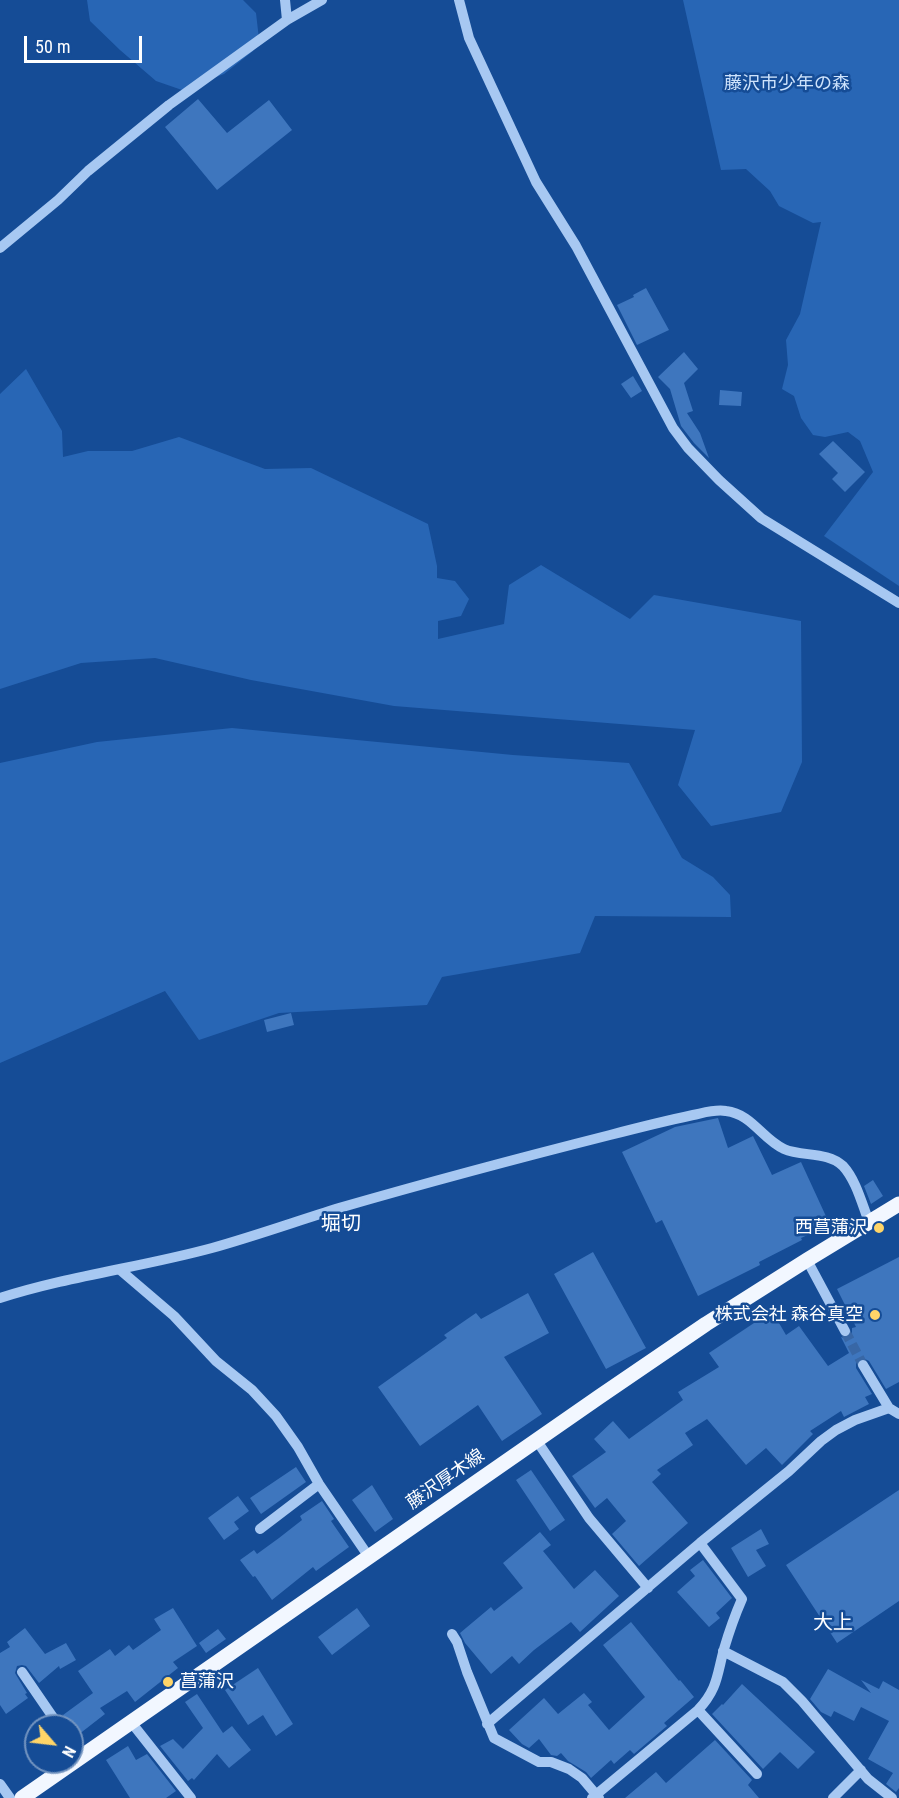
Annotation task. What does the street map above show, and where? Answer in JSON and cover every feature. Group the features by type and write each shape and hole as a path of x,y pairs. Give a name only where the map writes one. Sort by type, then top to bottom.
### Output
{"main road":[{"name":"藤沢厚木線","path":"84,1747 131,1722 706,1324 899,1204"},
{"name":"藤沢厚木線","path":"22,1798 50,1774"}],"street":[{"path":"285,0 287,21"},
{"path":"0,248 58,200 88,171 169,105 287,21 322,0"},
{"path":"459,0 469,38 536,182 576,246 673,428 703,464 761,518 899,603"},
{"path":"0,1298 30,1288 212,1248 340,1208 504,1162 714,1111 725,1111 747,1119 769,1140 788,1151 817,1155 842,1165 856,1188 869,1222"},
{"path":"807,1260 845,1331"},
{"path":"119,1269 174,1316 216,1360 252,1390 276,1416 369,1557"},
{"path":"488,1724 700,1543 789,1471 821,1441 855,1420 894,1411 863,1365"},
{"path":"537,1441 589,1518 648,1588"},
{"path":"260,1529 319,1484"},
{"path":"452,1634 458,1642 467,1672 494,1738 539,1762 552,1762 568,1769 582,1778 596,1797 698,1710 710,1697 715,1685 723,1651 742,1599 700,1543"},
{"path":"723,1651 783,1682 868,1779 892,1798"},
{"path":"22,1672 51,1714"},
{"path":"698,1710 757,1774"},
{"path":"131,1722 191,1798"},
{"path":"833,1798 861,1770"},
{"path":"0,1784 10,1798"}],"green space":[{"path":"87,0 243,0 256,13 259,39 253,51 224,74 182,90 156,81 120,50 90,21"},
{"name":"藤沢市少年の森","path":"683,0 899,0 899,586 824,536 873,472 860,441 848,432 825,437 813,435 801,418 794,396 782,389 788,365 786,340 800,314 821,222 813,223 779,206 770,191 746,169 721,170"},
{"path":"26,369 62,431 63,457 88,451 132,451 179,437 265,469 311,468 428,524 437,566 437,578 455,581 469,599 461,616 438,621 438,639 504,624 509,585 541,565 630,619 654,595 801,621 802,762 781,812 711,826 678,785 695,730 394,706 251,680 155,658 81,663 0,689 0,394"},
{"path":"232,728 513,755 629,763 682,858 713,877 730,895 731,917 595,916 580,953 442,977 427,1005 279,1013 199,1040 165,991 0,1063 0,763 97,742"}],"building":[{"path":"198,99 227,133 269,100 292,130 217,190 165,127"},
{"path":"646,288 669,330 637,345 617,305"},
{"path":"684,352 698,369 684,383 693,411 687,413 700,433 709,458 681,426 670,389 658,377"},
{"path":"633,376 642,391 631,398 621,384"},
{"path":"720,390 742,392 741,406 719,405"},
{"path":"833,441 865,472 845,492 832,479 838,473 819,454"},
{"path":"291,1013 294,1025 267,1032 264,1020"},
{"path":"718,1118 728,1148 753,1136 772,1175 801,1162 830,1225 801,1238 802,1240 759,1262 760,1265 698,1296 662,1220 656,1223 622,1152 675,1127"},
{"path":"873,1180 883,1196 871,1204 864,1186"},
{"path":"593,1252 646,1348 606,1369 554,1274"},
{"path":"899,1257 899,1382 886,1389 869,1361 859,1359 856,1362 856,1368 872,1394 865,1397 869,1404 844,1417 841,1411 810,1431 813,1434 782,1465 766,1448 746,1465 707,1419 685,1433 693,1445 657,1470 661,1474 652,1482 688,1523 639,1566 612,1534 626,1521 607,1498 595,1508 572,1476 606,1452 594,1439 613,1421 629,1439 683,1400 678,1392 719,1367 709,1353 772,1311 786,1335 799,1326 828,1366 849,1353 841,1337 849,1337 852,1334 852,1328 856,1327 837,1289"},
{"path":"528,1293 549,1333 504,1357 542,1414 502,1441 478,1405 420,1446 378,1387 447,1338 444,1335 476,1313 481,1319"},
{"path":"296,1467 306,1482 261,1514 250,1498"},
{"path":"531,1470 565,1520 550,1531 516,1480"},
{"path":"372,1485 393,1519 375,1532 352,1500"},
{"path":"899,1490 899,1601 837,1643 786,1565"},
{"path":"238,1496 249,1511 234,1522 239,1529 224,1540 208,1518"},
{"path":"322,1501 334,1519 331,1521 349,1547 316,1571 313,1567 272,1600 240,1560 254,1550 257,1554 302,1520 300,1516"},
{"path":"761,1529 769,1544 756,1550 766,1566 748,1577 731,1548"},
{"path":"540,1532 551,1545 543,1551 574,1589 595,1570 619,1596 580,1632 571,1622 519,1664 512,1656 491,1674 465,1643 460,1633 491,1607 494,1611 523,1588 503,1563"},
{"path":"703,1560 732,1598 716,1613 720,1618 709,1627 677,1592 695,1576 690,1570"},
{"path":"173,1608 197,1646 173,1662 178,1668 135,1702 127,1691 100,1708 105,1714 84,1730 84,1714 64,1714 93,1693 78,1671 110,1649 115,1656 129,1645 133,1650 161,1630 154,1619"},
{"path":"357,1608 370,1626 332,1655 318,1637"},
{"path":"631,1622 694,1697 664,1723 667,1726 634,1754 630,1750 614,1764 611,1760 591,1778 561,1753 557,1756 551,1755 539,1739 529,1748 522,1744 509,1730 544,1698 558,1714 584,1693 592,1702 588,1705 609,1730 645,1697 603,1645"},
{"path":"25,1628 45,1654 66,1643 76,1660 60,1669 59,1666 39,1683 26,1666 17,1666 15,1673 28,1698 6,1714 0,1705 0,1653 10,1647 7,1642"},
{"path":"218,1629 226,1639 206,1653 199,1643"},
{"path":"258,1668 293,1724 276,1736 263,1715 248,1725 225,1690"},
{"path":"828,1669 871,1693 861,1680 879,1689 883,1681 899,1690 899,1788 896,1792 886,1784 893,1773 868,1759 889,1721 861,1707 854,1721 834,1711 831,1717 821,1712 810,1699"},
{"path":"742,1684 815,1752 798,1769 780,1752 763,1769 712,1714"},
{"path":"197,1694 223,1733 232,1726 251,1750 229,1768 217,1754 194,1780 192,1778 188,1781 160,1746 173,1739 183,1749 203,1728 185,1702"},
{"path":"715,1740 752,1780 748,1785 759,1798 625,1798 656,1772 666,1783"},
{"path":"128,1746 136,1760 147,1754 176,1791 166,1798 130,1798 106,1760"}],"tunnel":[{"path":"845,1331 863,1365"}],"place":[{"name":"西菖蒲沢","path":"879,1228"},
{"name":"株式会社 森谷真空","path":"875,1315"},
{"name":"菖蒲沢","path":"168,1682"}],"district":[{"name":"堀切","path":"341,1225"},
{"name":"大上","path":"833,1624"}]}
